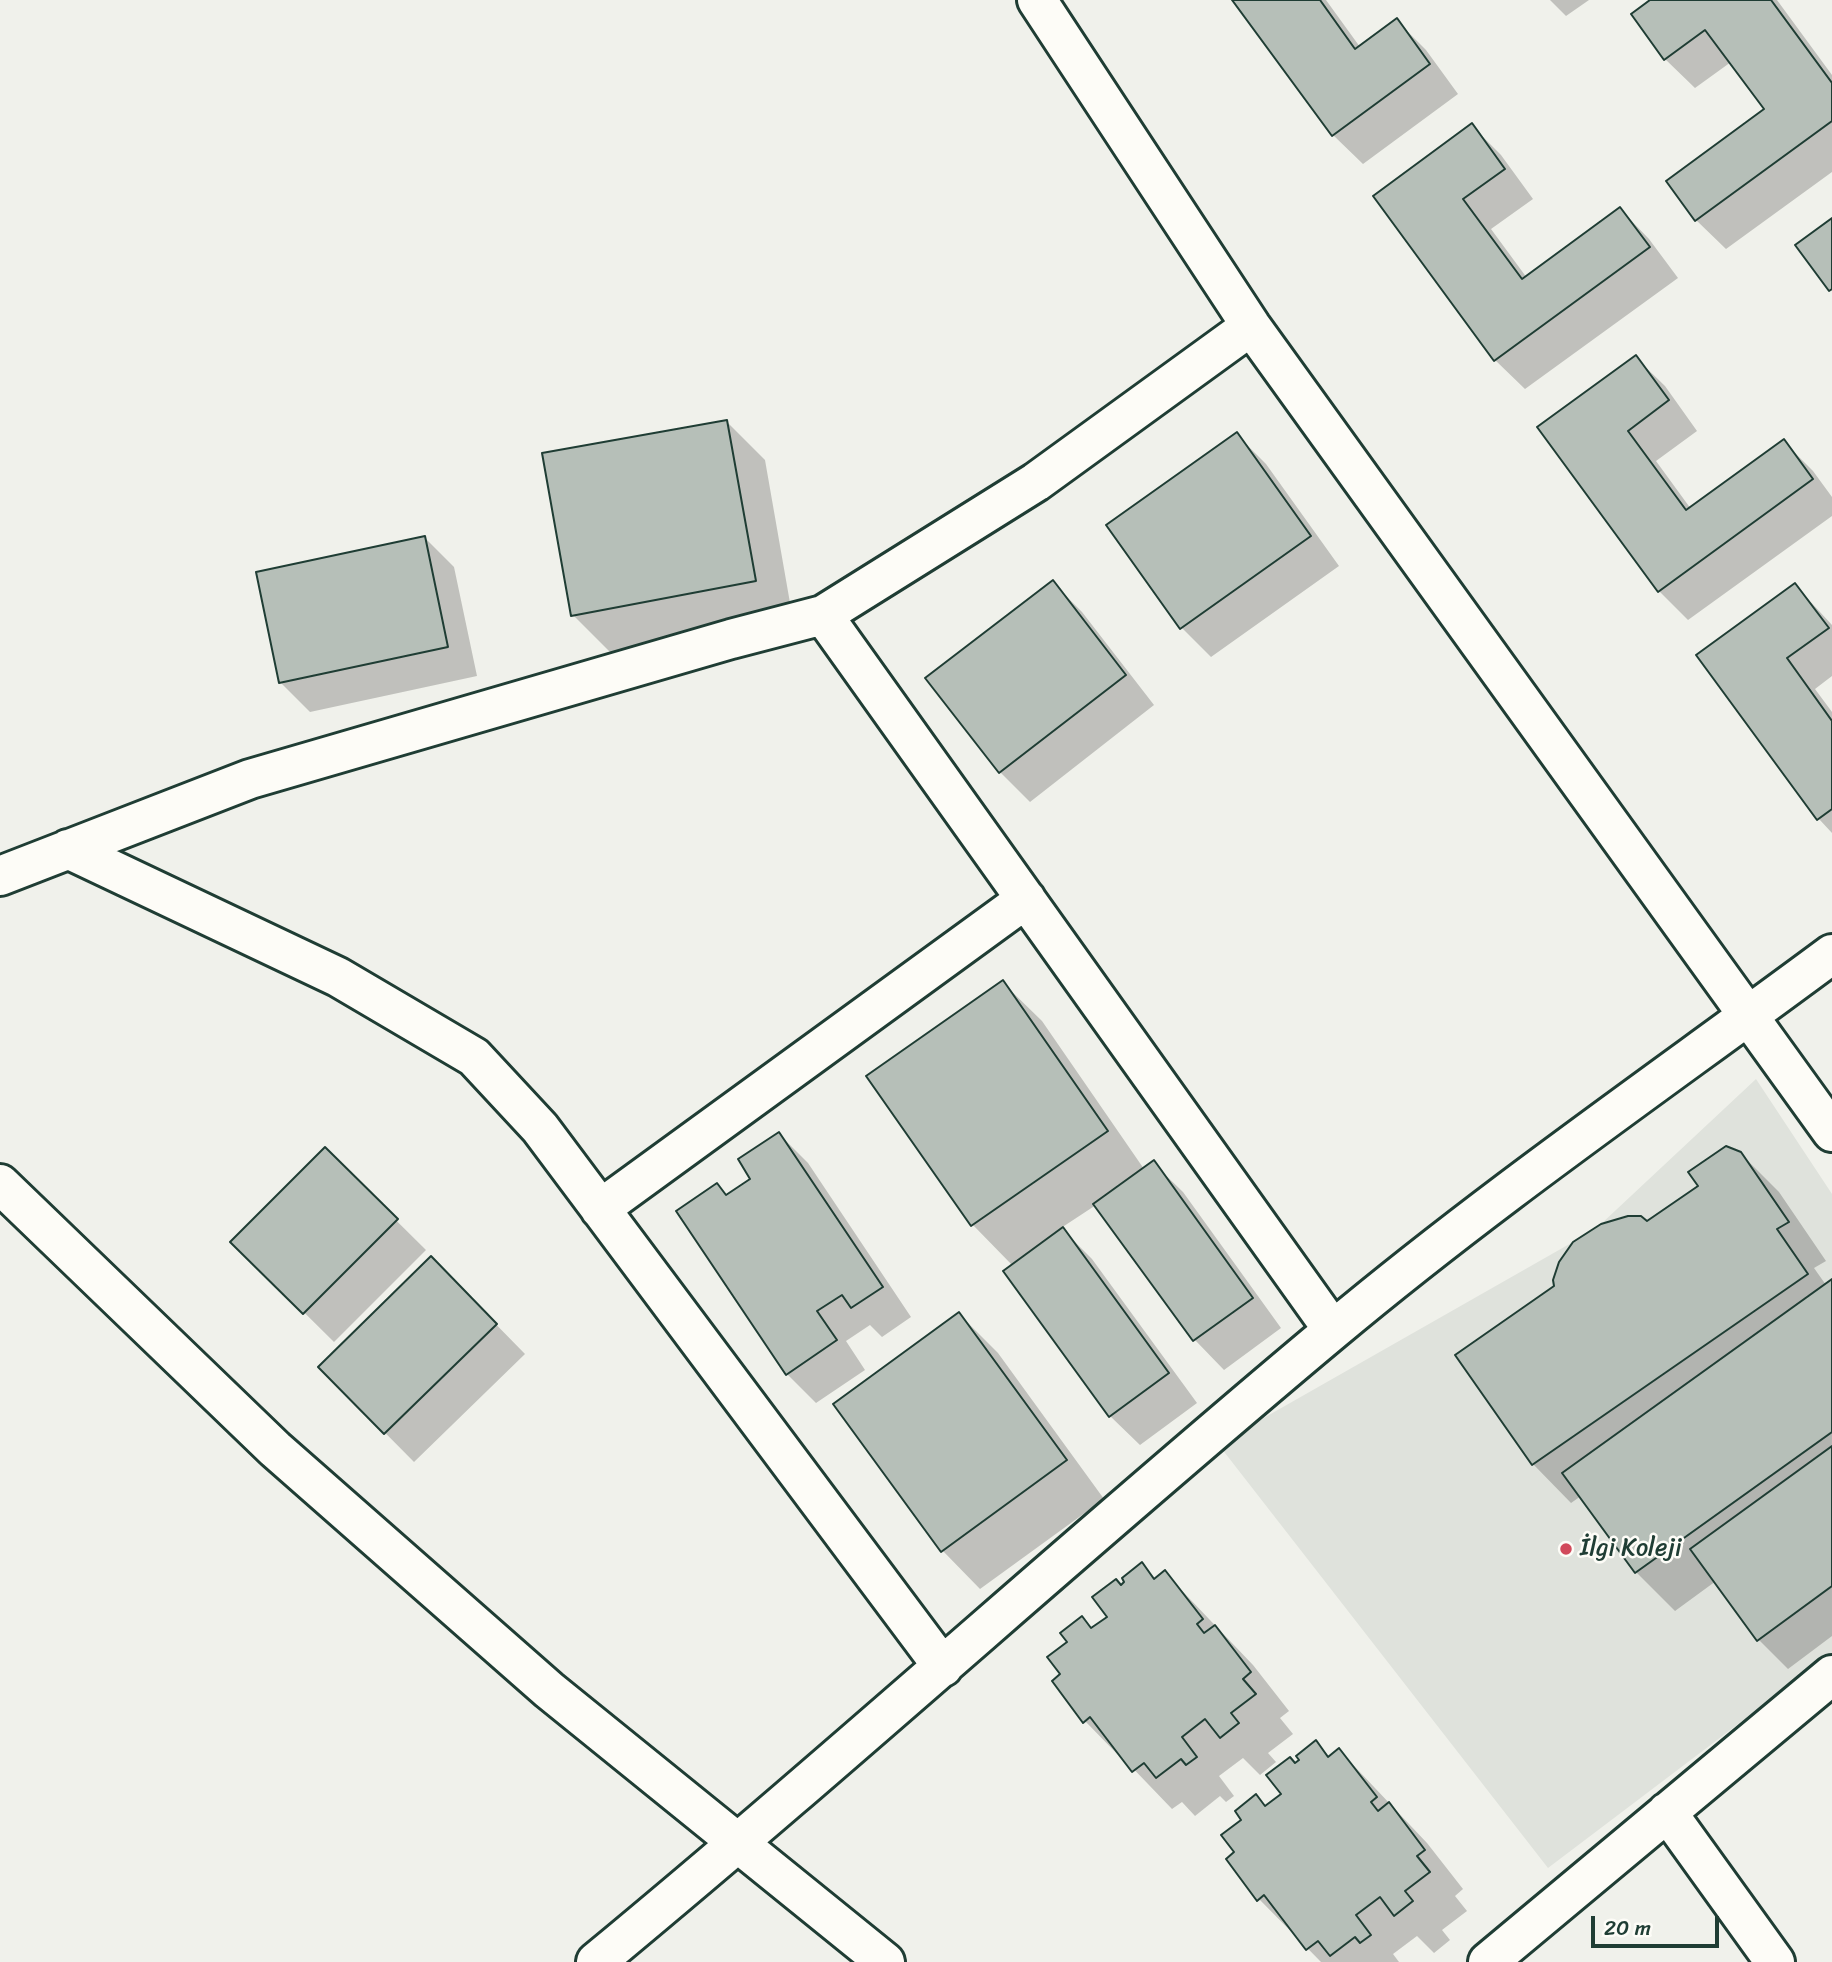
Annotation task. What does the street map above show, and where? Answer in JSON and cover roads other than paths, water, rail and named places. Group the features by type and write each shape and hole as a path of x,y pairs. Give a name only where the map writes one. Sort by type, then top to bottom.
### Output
{"street":[{"path":"1038,0 1251,326 1832,1132"},
{"path":"0,876 250,779 731,639 823,615 1037,482 1251,326"},
{"path":"823,615 1333,1330"},
{"path":"68,849 338,977 474,1057 540,1128 943,1667"},
{"path":"600,1209 1026,899"},
{"path":"596,1962 739,1844 1333,1330 1442,1242 1832,954"},
{"path":"0,1184 275,1449 549,1690 885,1962"},
{"path":"1488,1962 1832,1675"},
{"path":"1667,1812 1775,1962"}],"place":[{"name":"İlgi Koleji","path":"1566,1549"}]}
